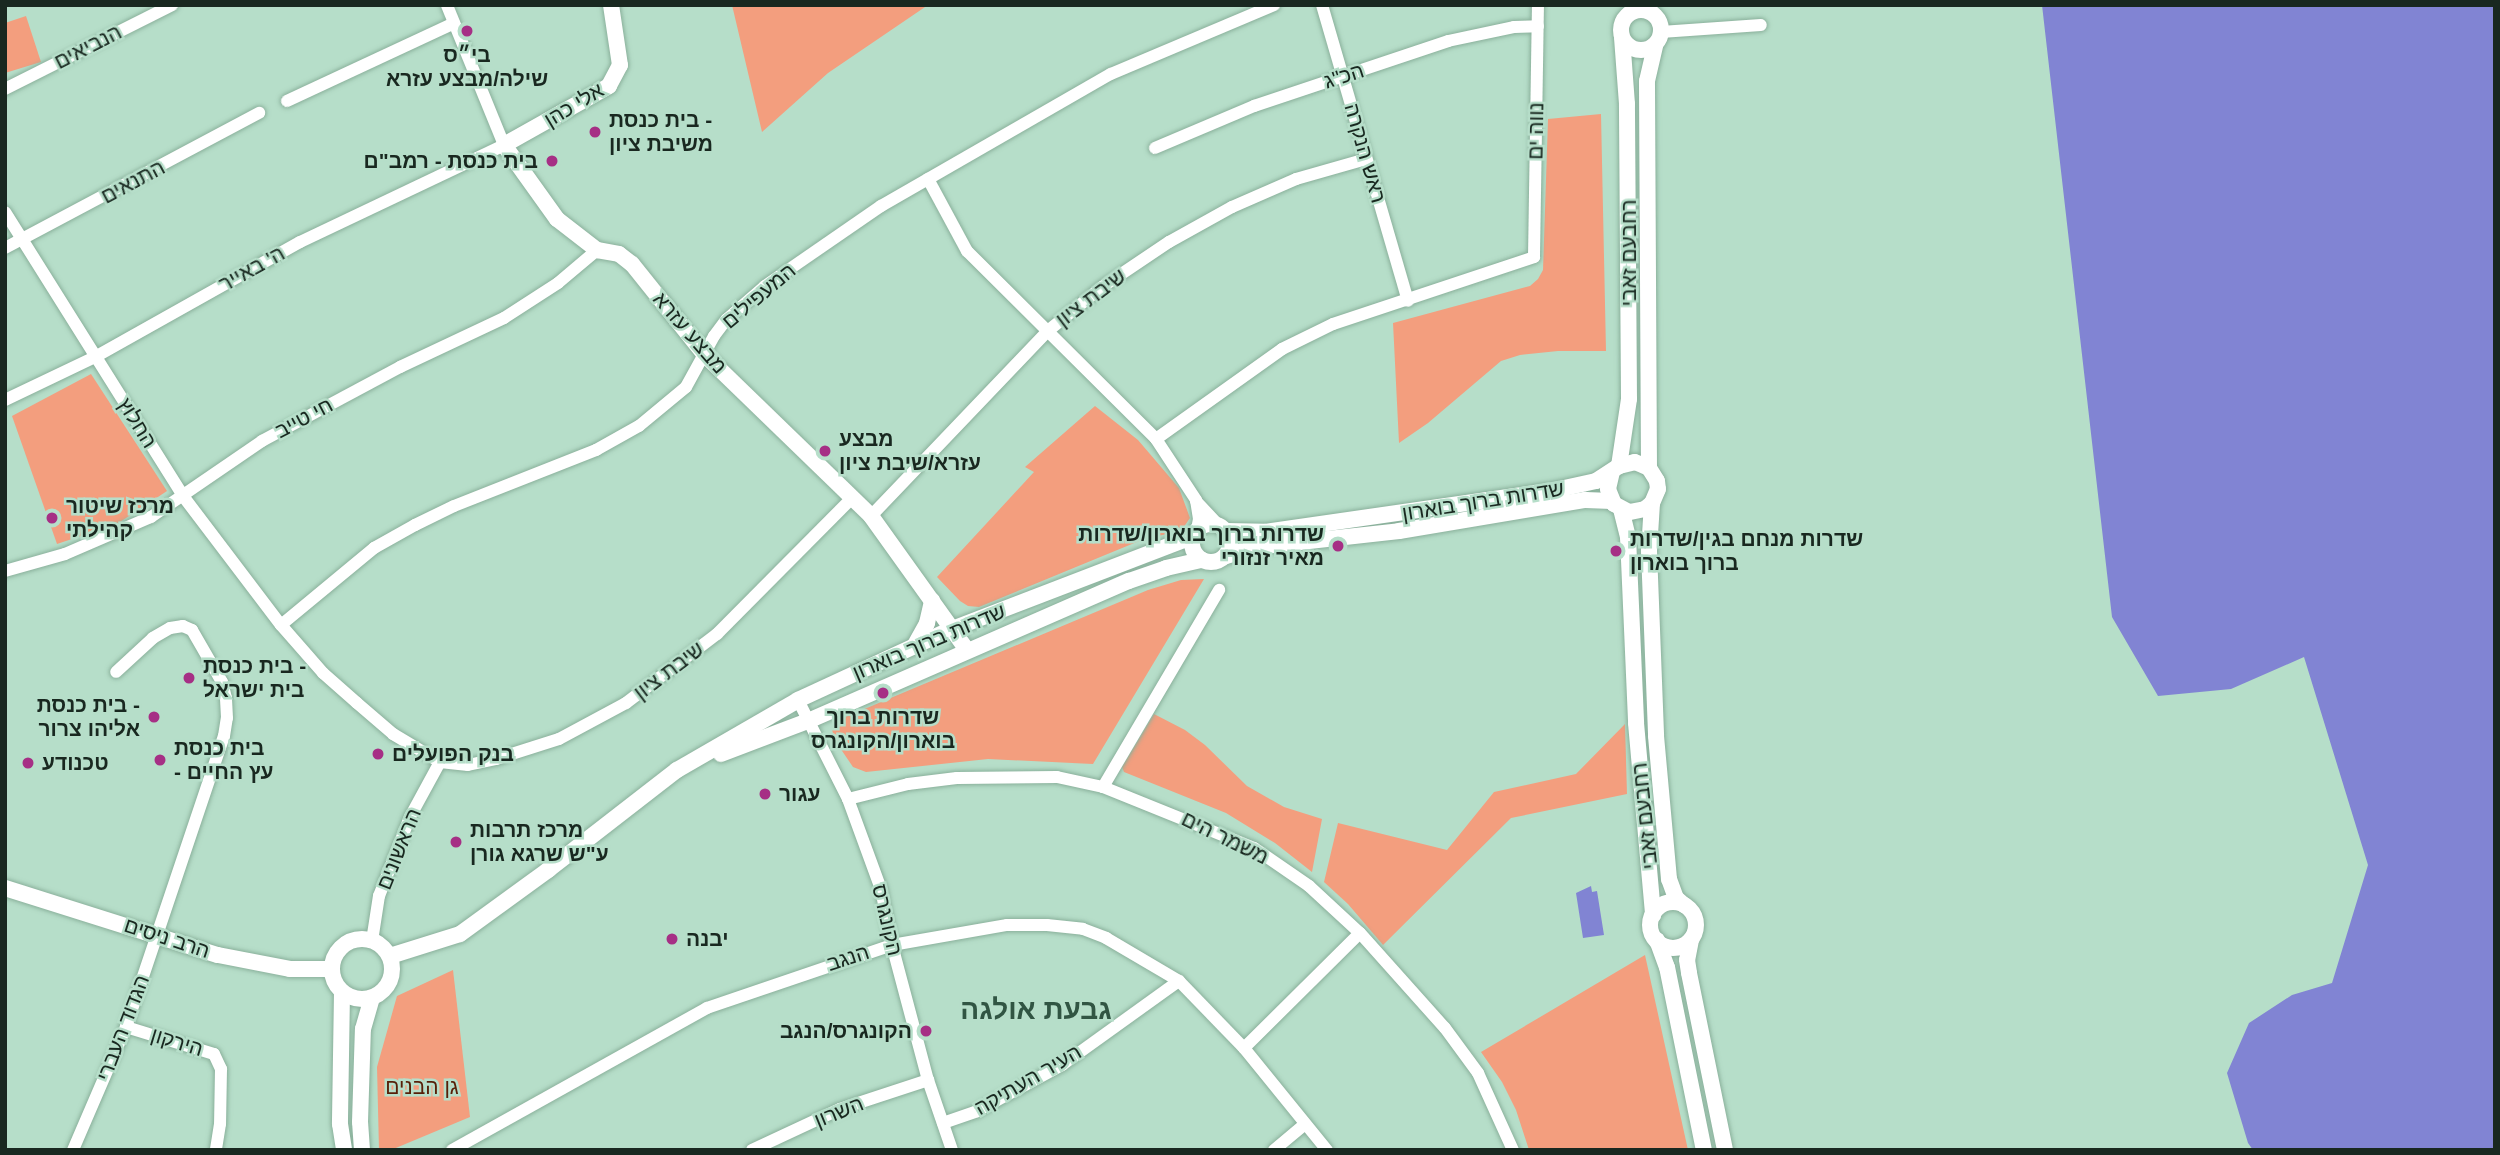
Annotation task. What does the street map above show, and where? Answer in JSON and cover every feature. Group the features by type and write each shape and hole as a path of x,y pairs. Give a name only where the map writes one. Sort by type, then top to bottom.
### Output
{"street":[{"name":"הנביאים","path":"5,89 172,5"},
{"name":"מבצע עזרא","path":"447,5 504,145 557,219 597,250 619,254 632,264 704,354 871,516 967,650"},
{"name":"אלי כהן","path":"504,145 609,86 620,65 611,5"},
{"name":"המעפילים","path":"281,625 374,548 415,525 454,506 596,450 639,426 686,387 727,319 765,286 881,206 1111,74 1274,5"},
{"name":"ראש הנקרה","path":"1322,5 1408,301"},
{"name":"נווה ים","path":"1408,301 1534,257 1538,5"},
{"path":"1658,38 1653,10 1624,13 1622,38 1631,49 1638,51 1658,38 1761,25"},
{"path":"287,101 454,23"},
{"name":"הכ\"ג","path":"1156,148 1254,106 1448,41 1514,27 1538,26"},
{"name":"רחבעם זאבי","path":"1616,469 1625,438 1629,386 1627,104 1622,38"},
{"name":"רחבעם זאבי","path":"1649,468 1647,81 1658,38"},
{"name":"התנאים","path":"5,248 21,242 259,113"},
{"name":"ה' באייר","path":"5,400 95,357 300,242 504,145"},
{"name":"שיבת ציון","path":"871,516 1049,330 1135,265 1232,206 1296,179 1366,159"},
{"path":"928,179 967,251 1156,439 1196,500 1222,528 1230,544 1226,556 1215,562 1202,560 1193,551 1194,533 1199,519 1196,500"},
{"name":"החלוץ","path":"5,212 21,242 183,496 281,625 323,673 357,703 393,734 440,762"},
{"name":"חי טייב","path":"5,570 65,554 151,517 262,441 400,367 503,318 558,283 597,250"},
{"path":"1156,439 1282,349 1333,324 1408,301"},
{"path":"1634,462 1649,468 1654,474 1658,489 1651,503 1638,511 1617,505 1608,489 1616,469 1634,462"},
{"name":"שדרות ברוך בוארון","path":"1222,528 1265,532 1430,510 1581,485 1616,469"},
{"name":"שיבת ציון","path":"440,762 468,765 496,759 559,739 626,703 717,634 853,497"},
{"name":"שדרות ברוך בוארון","path":"1226,556 1255,547 1399,531 1585,500 1617,505"},
{"name":"רחבעם זאבי","path":"1651,503 1649,551 1656,736 1669,879 1676,898 1684,905"},
{"name":"רחבעם זאבי","path":"1617,505 1628,537 1636,723 1653,915"},
{"path":"1194,533 1206,524 1222,528"},
{"name":"שדרות ברוך בוארון","path":"390,956 460,934 677,770 798,700 951,629 1194,533"},
{"name":"שדרות ברוך בוארון","path":"677,770 808,721 1129,581 1166,568 1202,560"},
{"path":"1103,787 1219,590"},
{"path":"915,645 927,623 932,601"},
{"name":"הגדוד העברי","path":"74,1150 126,1027 224,736 226,698 213,664 192,630 183,626 170,628 153,638 116,672"},
{"name":"הקונגרס","path":"798,700 848,799 881,889 892,945 928,1080 952,1150"},
{"name":"הראשונים","path":"372,941 379,895 410,817 440,762"},
{"name":"משמר הים","path":"848,799 908,784 957,778 1057,777 1103,787 1254,848 1309,886 1360,933 1445,1028 1478,1073 1513,1150"},
{"name":"הרב ניסים","path":"5,888 254,963 290,969 332,970"},
{"path":"1704,1150 1667,967 1651,928 1653,915 1667,904 1684,905 1696,921 1686,960 1725,1150"},
{"name":"הנגב","path":"452,1150 480,1144 560,1087 707,1008 892,945 1007,925 1083,929 1106,938 1179,981 1244,1048 1328,1150"},
{"path":"1244,1048 1360,933"},
{"path":"355,940 372,941 390,956 391,978 381,993 372,998 362,1000 342,992 334,982 332,970 341,947 355,940"},
{"path":"1657,940 1670,947 1685,945 1690,940"},
{"name":"שדרות ברוך בוארון","path":"391,978 429,945"},
{"name":"העיר העתיקה","path":"943,1123 977,1111 1062,1065 1179,981"},
{"path":"342,992 340,1124 344,1150"},
{"path":"362,1150 360,1122 363,1029 372,998"},
{"name":"הירקון","path":"126,1027 214,1054 221,1069 220,1124 216,1150"},
{"name":"השרון","path":"752,1150 840,1109 928,1080"},
{"path":"1274,1150 1305,1124"}],"green space":[{"path":"732,5 928,5 828,73 762,132"},
{"path":"26,16 41,62 5,73 5,23"},
{"path":"1601,114 1606,351 1558,351 1520,355 1501,361 1428,423 1399,443 1393,323 1530,286 1538,279 1543,270 1548,119"},
{"path":"91,374 167,491 117,524 57,544 12,416"},
{"path":"1095,406 1138,440 1179,488 1190,518 1181,531 1144,539 979,607 968,606 960,601 937,577 1034,472 1025,467"},
{"path":"1204,579 1093,764 988,759 866,772 853,767 836,742 832,730 835,722 843,718 1148,590 1181,580"},
{"path":"1154,714 1185,730 1205,745 1247,786 1284,807 1322,819 1312,872 1275,843 1226,813 1124,772 1122,767"},
{"path":"1625,724 1627,794 1511,818 1383,945 1348,904 1324,882 1338,823 1447,850 1494,792 1576,774"},
{"path":"1645,955 1688,1150 1529,1150 1516,1110 1502,1082 1481,1052"},
{"name":"גן הבנים","path":"453,970 470,1117 391,1150 379,1150 377,1067 397,996"}],"water":[{"path":"2042,5 2495,5 2495,1150 2253,1150 2248,1143 2227,1073 2249,1023 2292,995 2332,983 2368,865 2304,657 2231,689 2158,696 2112,617"},
{"path":"1591,886 1592,892 1597,891 1604,935 1583,938 1576,893"}],"place":[{"name":"בי״ס שילה/מבצע עזרא","path":"467,31"},
{"name":"בית כנסת - משיבת ציון","path":"595,132"},
{"name":"בית כנסת - רמב\"ם","path":"552,161"},
{"name":"מבצע עזרא/שיבת ציון","path":"825,451"},
{"name":"מרכז שיטור קהילתי","path":"52,518"},
{"name":"שדרות ברוך בוארון/שדרות מאיר זנזורי","path":"1338,546"},
{"name":"שדרות מנחם בגין/שדרות ברוך בוארון","path":"1616,551"},
{"name":"בית כנסת - בית ישראל","path":"189,678"},
{"name":"שדרות ברוך בוארון/הקונגרס","path":"883,693"},
{"name":"בית כנסת - אליהו צרור","path":"154,717"},
{"name":"בנק הפועלים","path":"378,754"},
{"name":"בית כנסת - עץ החיים","path":"160,760"},
{"name":"טכנודע","path":"28,763"},
{"name":"עגור","path":"765,794"},
{"name":"מרכז תרבות ע\"ש שרגא גורן","path":"456,842"},
{"name":"יבנה","path":"672,939"},
{"name":"הקונגרס/הנגב","path":"926,1031"}],"district":[{"name":"גבעת אולגה","path":"1036,1010"}]}
